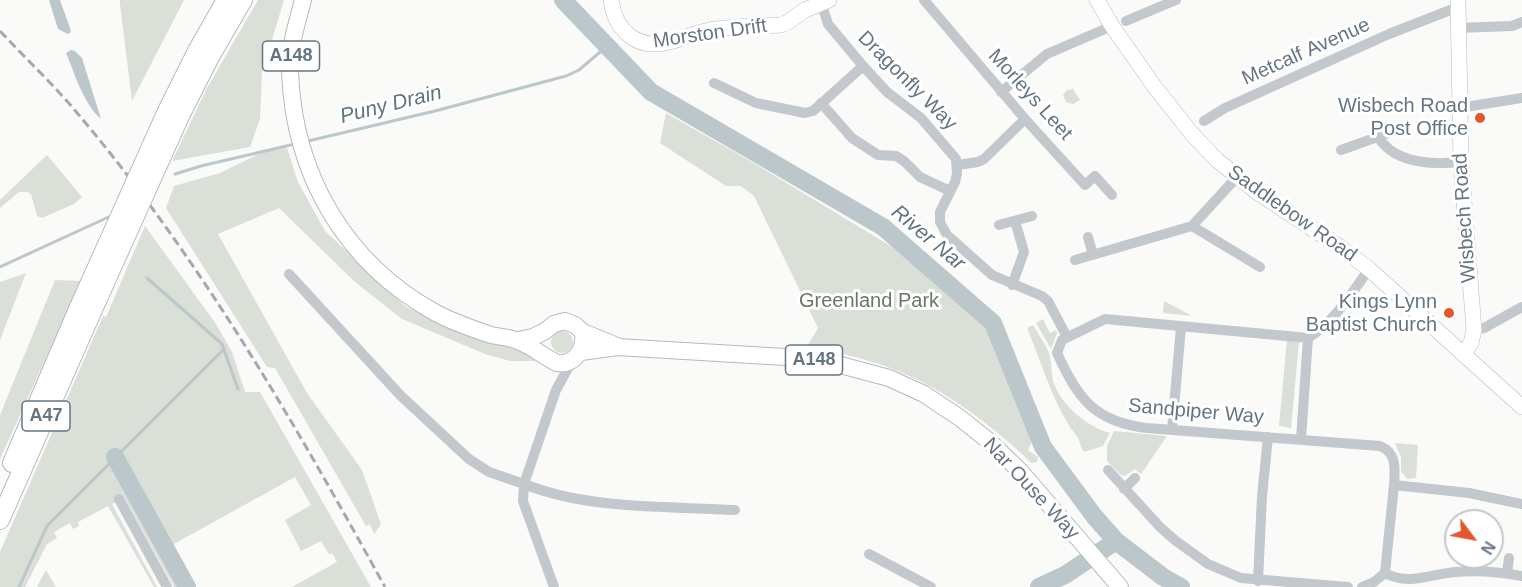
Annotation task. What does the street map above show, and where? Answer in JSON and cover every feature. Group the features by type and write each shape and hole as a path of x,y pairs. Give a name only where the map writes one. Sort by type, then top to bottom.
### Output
{"highway":[{"name":"A47","path":"0,489 174,114 197,51 226,0"},
{"name":"A47","path":"174,114 243,0"},
{"name":"A47","path":"0,520 85,310"}],"main road":[{"name":"Nar Ouse Way","path":"303,0 292,43 290,71 295,113 307,164 321,197 337,225 349,242 379,273 438,314 491,334 518,340 564,363 576,356 617,346 802,358 833,363 889,378 924,394 990,442 1021,472 1120,587"},
{"name":"Nar Ouse Way","path":"518,340 565,321 576,325 583,332 617,346"},
{"path":"545,331 542,342 546,356"},
{"path":"576,356 584,342 583,332"}],"street":[{"name":"Morston Drift","path":"611,0 618,25 625,32 639,42 658,45 716,29 780,25 825,1"},
{"name":"Morleys Leet","path":"924,0 1001,92 1086,184 1095,176 1112,195"},
{"name":"Saddlebow Road","path":"1097,0 1119,23 1154,86 1192,134 1237,177 1369,269 1440,334 1464,352"},
{"path":"1001,92 1047,54 1176,0"},
{"name":"Dragonfly Way","path":"825,1 828,24 887,92 921,118 952,153 957,165"},
{"name":"Wisbech Road","path":"1458,3 1461,162 1474,330 1471,343 1464,352"},
{"name":"Metcalf Avenue","path":"1204,121 1236,103 1458,3"},
{"path":"1458,28 1512,27 1522,22"},
{"path":"714,83 756,103 797,112 813,111 863,66"},
{"path":"1459,108 1522,98"},
{"path":"821,103 852,138 878,155 896,156 920,177 950,191"},
{"path":"1025,119 984,159 957,165 955,182 940,212 942,228 992,275 1042,296 1048,301 1067,337 1105,319 1308,338 1333,318 1369,269"},
{"path":"1341,150 1397,130"},
{"path":"1377,137 1382,144 1401,158 1461,162"},
{"path":"1075,260 1192,226 1237,177"},
{"path":"999,225 1032,216"},
{"path":"1012,285 1024,252 1015,221"},
{"path":"1192,226 1260,267"},
{"path":"1088,237 1093,255"},
{"path":"290,274 401,396 469,459 489,472 567,498 735,510"},
{"path":"1474,330 1484,328 1522,307"},
{"path":"1172,430 1181,327"},
{"name":"Sandpiper Way","path":"1067,337 1059,344 1057,354 1073,386 1091,406 1117,423 1172,430 1380,446 1386,448 1393,457 1396,468 1394,485"},
{"path":"1301,439 1308,338"},
{"path":"1464,352 1522,407"},
{"path":"546,356 556,390"},
{"path":"554,587 523,501 524,484 556,390 576,356"},
{"path":"1258,581 1268,436"},
{"path":"1108,470 1160,526 1200,560 1241,579 1348,587"},
{"path":"1124,489 1135,478"},
{"path":"1362,587 1386,573 1394,485 1519,501"},
{"path":"119,499 167,587"},
{"path":"869,554 931,587"},
{"path":"1507,573 1509,558"},
{"path":"1386,573 1396,579 1411,580 1456,572 1507,573 1522,576"}],"green space":[{"path":"120,0 184,0 132,101 120,4"},
{"path":"258,0 284,0 262,73 260,119 250,147 172,161 207,88"},
{"path":"1073,89 1080,100 1073,104 1066,102 1063,95 1067,90"},
{"name":"Greenland Park","path":"666,113 902,253 981,321 993,337 1034,438 1028,450 1038,457 1037,462 1031,463 972,413 929,385 860,358 807,347 818,328 754,196 741,186 726,186 660,143"},
{"path":"287,148 298,182 325,231 406,307 457,329 527,353 536,361 510,361 485,354 402,319 355,282 279,208 218,234 307,393 362,470 381,524 374,534 370,524 366,526 275,368 267,367 166,208 174,186 220,173 263,152"},
{"path":"47,155 82,197 74,204 42,218 37,216 31,194 27,192 19,192 0,208 0,200"},
{"path":"145,226 216,324 232,352 245,392 260,392 371,587 292,587 337,562 321,541 301,551 285,520 311,505 295,477 172,545 195,587 174,587 124,497 112,504 157,587 154,587 108,506 78,522 79,526 73,529 70,523 54,532 57,538 47,544 25,587 0,587 0,552"},
{"path":"26,273 0,340 0,282"},
{"path":"55,280 81,281 0,459 0,415"},
{"path":"1164,301 1192,316 1163,313"},
{"path":"1043,319 1050,333 1056,330 1057,333 1051,349 1036,323"},
{"path":"1033,325 1049,353 1053,381 1062,398 1092,426 1110,433 1103,446 1084,452 1061,411 1049,383 1027,328"},
{"path":"558,331 566,331 573,338 573,346 566,353 558,353 551,346 551,338"},
{"path":"1287,339 1299,342 1291,428 1279,426"},
{"path":"1114,431 1167,436 1141,474 1135,469 1125,476 1107,461 1107,446"},
{"path":"1395,443 1418,445 1416,478 1407,479 1401,471 1401,457"},
{"path":"46,570 56,587 37,587"}],"shaded area":[{"path":"49,0 60,0 71,32 68,34 58,29"},
{"path":"71,50 82,58 101,119 89,105 80,88 66,53"}],"waterway":[{"name":"River Nar","path":"563,0 651,92 883,227 993,323 1043,447 1094,516 1116,541 1163,577 1181,587"},
{"name":"Puny Drain","path":"308,141 435,111 566,76 579,70 606,47"},
{"name":"Puny Drain","path":"175,174 295,144"},
{"name":"Puny Drain","path":"0,267 113,215"},
{"path":"147,278 222,344 238,389"},
{"path":"19,587 47,526 224,349"},
{"path":"115,457 187,587"},
{"path":"1039,587 1065,575 1116,541"}],"railway":[{"path":"0,31 78,114 165,225 205,283 280,403 385,587"}],"place":[{"name":"Wisbech Road Post Office","path":"1480,118"},
{"name":"Kings Lynn Baptist Church","path":"1449,313"}]}
